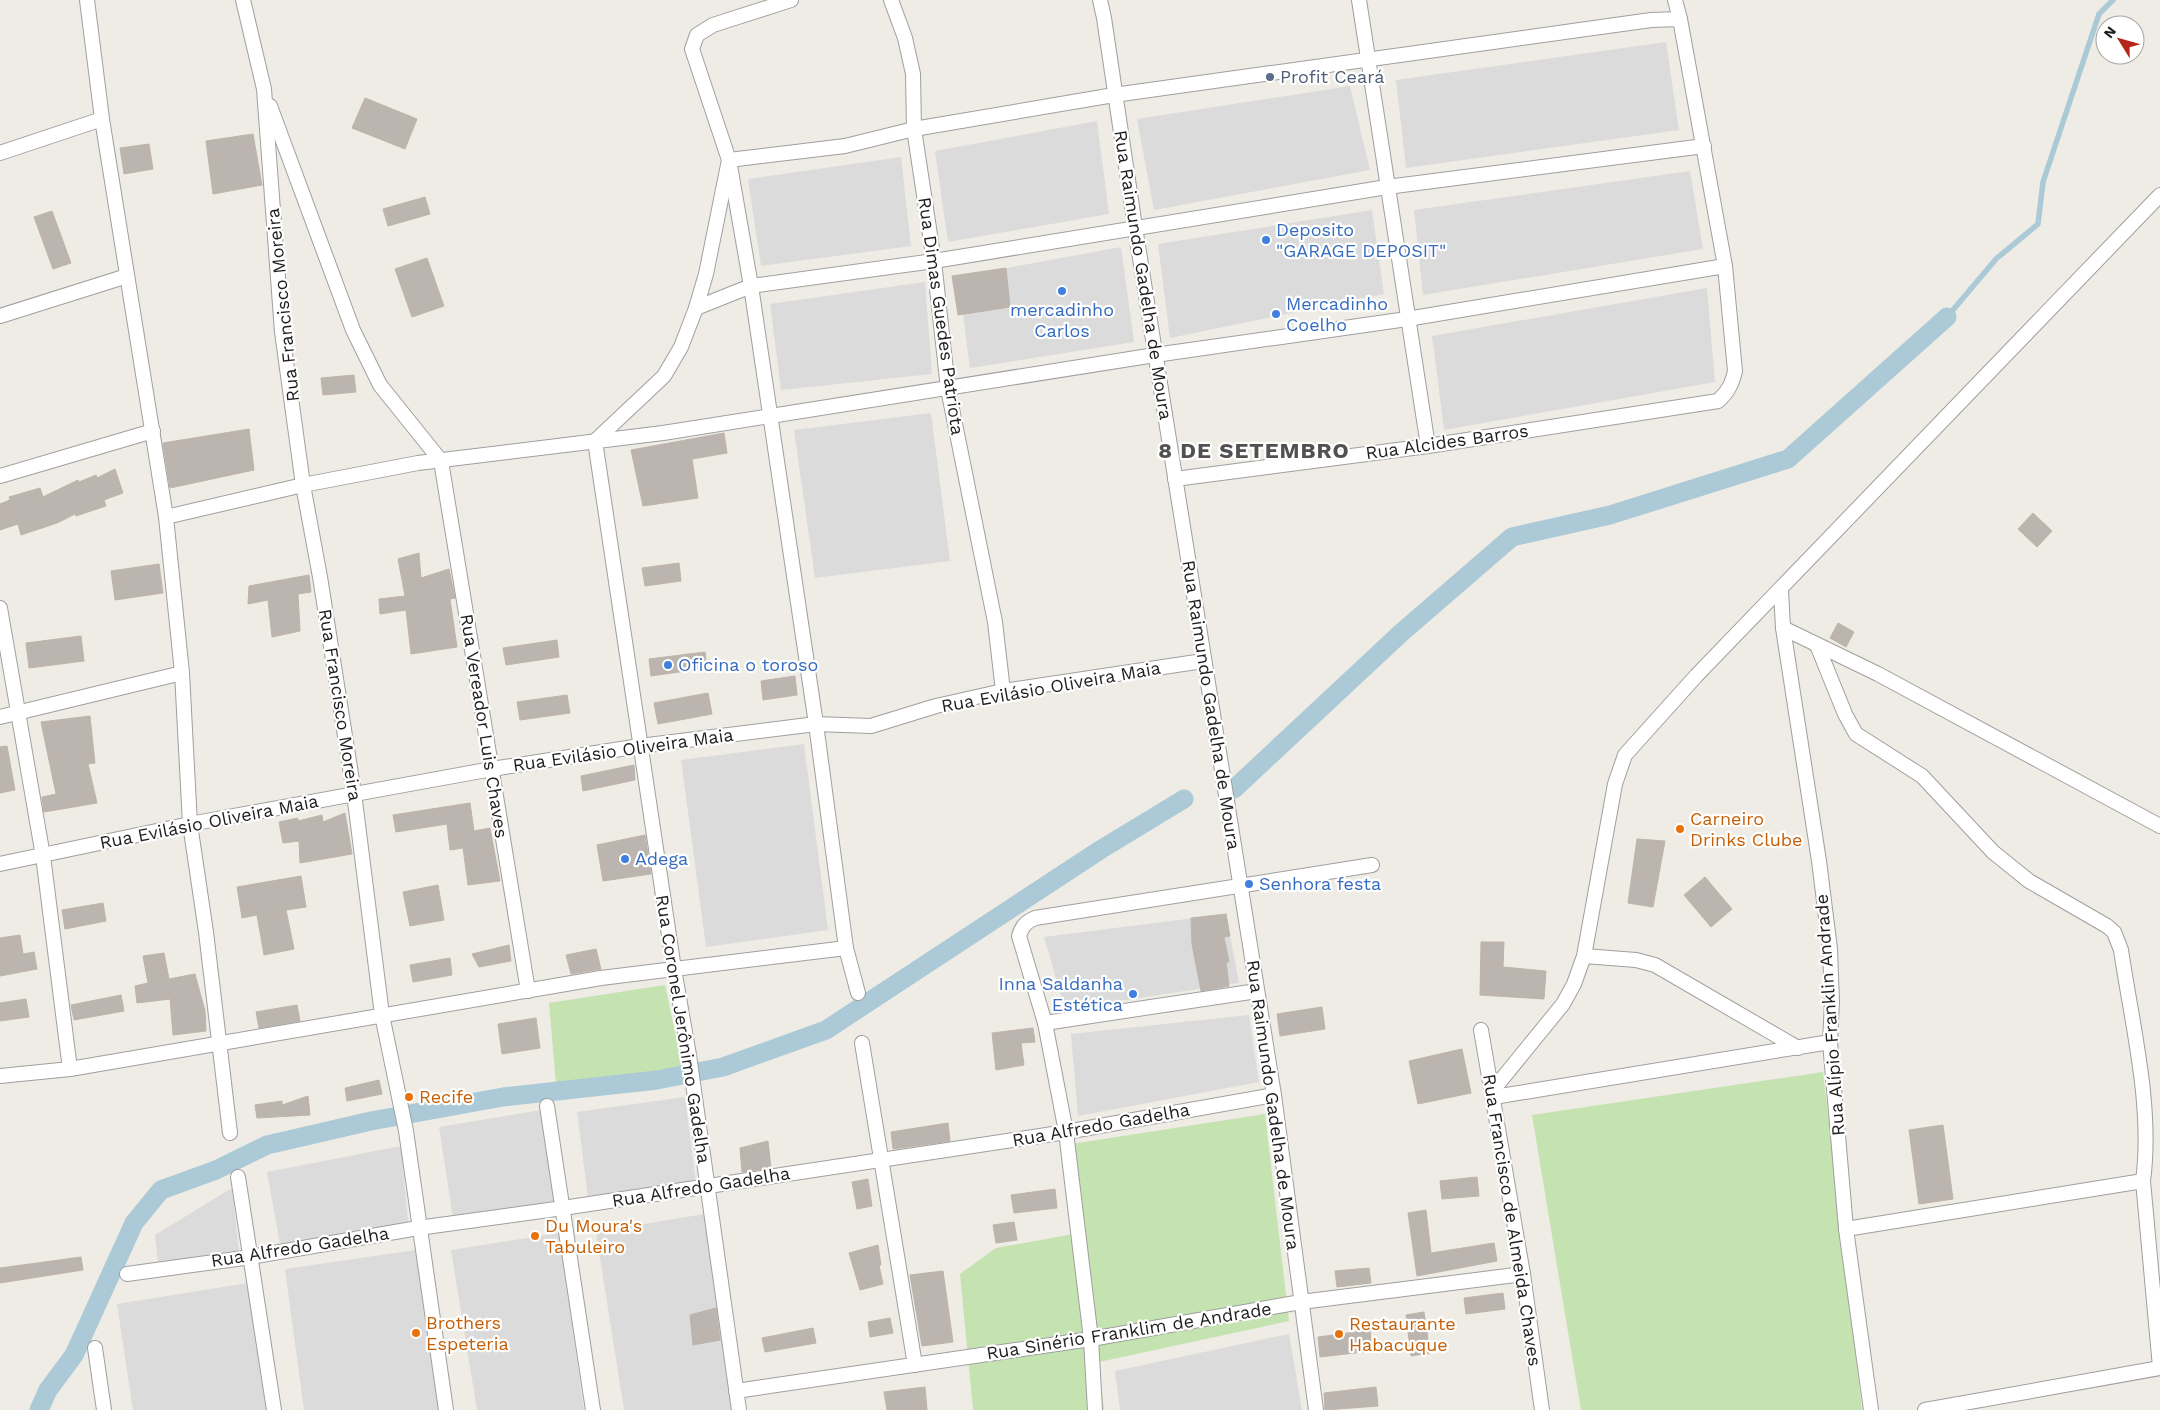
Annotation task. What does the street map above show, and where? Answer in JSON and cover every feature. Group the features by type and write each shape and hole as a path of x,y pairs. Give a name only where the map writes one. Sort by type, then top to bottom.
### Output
{"street":[{"path":"88,0 102,119 126,276 154,431 166,517 182,673 190,824 230,1133"},
{"name":"Rua Francisco Moreira","path":"243,0 264,89 282,332 304,485 354,793 382,1015 406,1131 418,1228 446,1410"},
{"path":"791,0 714,25 697,35 692,49 728,160 751,286 768,414 816,724 846,948 858,994"},
{"name":"Rua Dimas Guedes Patriota","path":"891,0 905,38 913,74 914,129 934,261 948,389 995,622 1003,691"},
{"name":"Rua Raimundo Gadelha de Moura","path":"1100,0 1239,885 1274,1095 1316,1410"},
{"path":"1359,0 1428,446"},
{"path":"166,517 304,485 418,463 663,433 768,414 948,389 1155,355 1407,319 1725,266 1704,146 1675,0"},
{"path":"728,160 845,146 914,129 1114,95 1652,20 1680,19"},
{"path":"264,89 353,330 380,385 441,461"},
{"path":"0,153 102,119"},
{"path":"696,308 751,286 934,261 1387,187 1704,146"},
{"path":"595,441 664,376 681,347 696,308 706,274 728,160"},
{"path":"1493,1094 1563,1004 1574,984 1584,956 1614,784 1625,755 1696,676 1781,591 2160,195"},
{"name":"Rua Alcides Barros","path":"1175,479 1428,446 1718,401 1726,394 1732,384 1734,370 1725,266"},
{"path":"0,316 126,276"},
{"path":"0,476 154,431"},
{"name":"Rua Coronel Jerônimo Gadelha","path":"595,441 674,969 689,1055 739,1410"},
{"name":"Rua Vereador Luis Chaves","path":"441,461 528,991"},
{"name":"Rua Alípio Franklin Andrade","path":"1781,591 1783,628 1819,860 1830,948 1832,1002 1830,1042 1846,1229 1871,1410"},
{"path":"0,608 20,713 43,856 70,1069"},
{"path":"1783,628 1878,674 2160,826"},
{"path":"1817,645 1847,720 1856,734 1922,776 1993,852 2029,882 2114,932 2121,950 2145,1112 2147,1151 2143,1182 2160,1367 1925,1410"},
{"name":"Rua Evilásio Oliveira Maia","path":"0,864 190,824 492,769 640,746 816,724 871,726 936,706 1003,691 1204,661"},
{"path":"0,717 182,673"},
{"path":"1095,1410 1091,1339 1066,1132 1045,1023 1019,936 1021,928 1035,918 1372,865"},
{"path":"0,1076 70,1069 528,991 674,969 846,948"},
{"path":"1584,956 1636,960 1655,965 1798,1048"},
{"path":"1045,1023 1257,991"},
{"name":"Rua Francisco de Almeida Chaves","path":"1481,1030 1523,1274 1542,1410"},
{"path":"862,1042 915,1365"},
{"path":"1493,1094 1830,1042"},
{"name":"Rua Alfredo Gadelha","path":"127,1274 251,1257 418,1228 1066,1132 1274,1095"},
{"path":"547,1106 593,1410"},
{"path":"238,1177 274,1410"},
{"path":"1846,1229 2143,1182"},
{"name":"Rua Sinério Franklim de Andrade","path":"736,1391 1091,1339 1301,1302 1523,1274"},
{"path":"95,1348 104,1410"}],"shaded area":[{"path":"1666,42 1679,130 1406,168 1396,80"},
{"path":"1350,86 1370,170 1154,210 1137,119"},
{"path":"1097,121 1109,214 948,242 935,151"},
{"path":"901,157 911,246 761,266 748,179"},
{"path":"1690,171 1703,249 1423,295 1414,210"},
{"path":"1372,210 1384,294 1170,338 1158,244"},
{"path":"1121,247 1134,342 970,368 958,277"},
{"path":"925,282 932,374 781,390 770,304"},
{"path":"1707,288 1715,382 1444,430 1432,336"},
{"path":"931,413 950,561 815,578 794,430"},
{"path":"804,744 828,930 706,947 681,760"},
{"path":"1226,914 1239,983 1065,1009 1044,937"},
{"path":"1249,1015 1259,1082 1078,1116 1071,1034"},
{"path":"685,1097 696,1183 588,1198 577,1112"},
{"path":"542,1110 556,1202 453,1218 439,1127"},
{"path":"401,1146 408,1222 280,1244 267,1172"},
{"path":"232,1188 239,1252 158,1263 155,1235"},
{"path":"704,1214 733,1410 624,1410 596,1232"},
{"path":"559,1233 584,1410 477,1410 451,1250"},
{"path":"416,1250 440,1410 304,1410 285,1269"},
{"path":"248,1283 266,1410 133,1410 117,1304"},
{"path":"1289,1334 1302,1410 1120,1410 1115,1371"}],"green space":[{"path":"665,985 683,1070 556,1084 549,1003"},
{"path":"1823,1072 1862,1410 1581,1410 1532,1115"},
{"path":"1265,1114 1289,1321 1099,1362 1104,1410 973,1410 960,1274 996,1248 1074,1234 1065,1145"}],"building":[{"path":"365,98 417,119 405,149 352,128"},
{"path":"253,134 262,185 213,194 206,141"},
{"path":"149,144 153,169 124,174 120,148"},
{"path":"425,197 430,214 388,226 383,209"},
{"path":"52,211 71,263 53,269 34,217"},
{"path":"427,258 444,306 412,317 395,269"},
{"path":"1006,268 1010,307 958,315 952,276"},
{"path":"354,375 356,392 323,395 321,378"},
{"path":"249,429 254,470 170,488 163,443"},
{"path":"724,433 727,453 692,459 698,498 643,506 631,450"},
{"path":"115,469 123,493 104,500 106,506 76,516 75,514 57,523 21,535 18,524 0,530 0,504 10,500 9,497 40,488 43,497 78,480 79,482 96,475 97,478"},
{"path":"2033,513 2052,531 2037,547 2018,529"},
{"path":"419,553 421,578 449,569 455,598 450,599 457,647 411,654 406,610 380,614 379,599 405,596 398,559"},
{"path":"679,563 681,581 645,586 642,568"},
{"path":"159,564 163,593 115,600 111,571"},
{"path":"309,575 311,592 298,594 300,631 272,637 268,600 248,604 249,586"},
{"path":"1838,623 1854,632 1846,647 1830,638"},
{"path":"81,636 84,661 29,668 26,643"},
{"path":"557,640 559,657 506,665 503,648"},
{"path":"705,652 707,668 651,676 649,659"},
{"path":"795,676 797,695 763,700 761,681"},
{"path":"708,693 712,714 658,724 654,703"},
{"path":"567,695 570,713 520,720 517,702"},
{"path":"90,716 95,763 88,764 97,803 44,812 42,797 56,794 41,722"},
{"path":"7,746 15,790 0,793 0,747"},
{"path":"634,765 635,780 583,791 581,776"},
{"path":"470,803 474,831 490,828 500,881 468,885 463,848 450,850 447,824 396,832 393,815"},
{"path":"345,813 352,854 300,863 299,841 283,843 279,822 298,818 298,821 322,815 323,822"},
{"name":"Adega","path":"645,835 651,874 603,881 597,845"},
{"path":"1637,839 1665,841 1653,907 1628,903"},
{"path":"301,876 306,907 286,910 294,949 264,955 257,915 242,918 237,887"},
{"path":"1705,877 1732,909 1711,927 1684,895"},
{"path":"438,885 444,920 410,926 403,892"},
{"path":"103,903 106,921 65,929 62,910"},
{"path":"1226,914 1230,936 1224,937 1229,962 1226,962 1229,986 1201,991 1192,944 1191,918"},
{"path":"20,935 23,954 34,952 37,969 0,976 0,938"},
{"path":"1481,942 1504,942 1503,967 1546,971 1544,999 1480,995"},
{"path":"509,945 511,961 479,967 472,954"},
{"path":"596,949 601,969 571,974 566,955"},
{"path":"164,953 169,979 195,974 205,1011 206,1031 173,1035 170,999 137,1003 135,986 148,983 143,956"},
{"path":"450,958 452,975 413,982 410,965"},
{"path":"121,995 124,1011 74,1020 71,1005"},
{"path":"26,999 29,1017 0,1021 0,1003"},
{"path":"297,1005 300,1021 259,1028 256,1012"},
{"path":"1322,1007 1325,1029 1280,1036 1277,1014"},
{"path":"536,1018 540,1048 502,1054 498,1024"},
{"path":"1033,1028 1035,1042 1021,1043 1024,1065 996,1070 992,1033"},
{"path":"1462,1049 1471,1093 1418,1104 1409,1061"},
{"path":"379,1080 382,1094 347,1101 345,1088"},
{"path":"308,1096 310,1115 257,1118 255,1105 282,1101 282,1105"},
{"path":"948,1123 950,1141 893,1149 891,1132"},
{"path":"1943,1125 1953,1199 1919,1204 1909,1130"},
{"path":"768,1141 771,1168 742,1172 740,1148"},
{"path":"1477,1177 1479,1196 1442,1199 1440,1181"},
{"path":"868,1179 872,1206 857,1209 852,1182"},
{"path":"1055,1189 1057,1208 1014,1213 1011,1195"},
{"path":"1426,1210 1431,1253 1494,1243 1497,1261 1417,1276 1408,1213"},
{"path":"1014,1222 1017,1240 996,1243 993,1225"},
{"path":"878,1245 881,1265 879,1265 883,1284 860,1290 849,1253"},
{"path":"81,1257 83,1270 0,1283 0,1268"},
{"path":"1369,1268 1371,1283 1337,1287 1335,1271"},
{"path":"943,1271 953,1342 922,1346 910,1275"},
{"path":"1503,1293 1505,1309 1466,1314 1464,1298"},
{"path":"716,1308 720,1340 693,1345 690,1315"},
{"path":"1424,1312 1430,1353 1411,1356 1406,1315"},
{"path":"890,1318 893,1333 870,1337 868,1322"},
{"path":"813,1328 816,1343 765,1352 762,1338"},
{"path":"1370,1330 1372,1351 1320,1357 1318,1337"},
{"path":"925,1387 927,1410 887,1410 884,1392"},
{"path":"1376,1387 1378,1406 1325,1410 1324,1393"}],"waterway":[{"path":"1947,317 1996,259 2038,224 2043,182 2099,14 2113,0"},
{"path":"1234,789 1401,633 1512,537 1610,515 1788,459 1947,317"},
{"path":"39,1410 48,1390 74,1355 134,1223 161,1190 216,1170 267,1145 371,1121 503,1097 657,1080 723,1067 826,1030 1100,850 1184,799"}],"place":[{"name":"Profit Ceará","path":"1270,77"},
{"name":"Deposito \"GARAGE DEPOSIT\"","path":"1266,240"},
{"name":"mercadinho Carlos","path":"1062,291"},
{"name":"Mercadinho Coelho","path":"1276,314"},
{"name":"Oficina o toroso","path":"668,665"},
{"name":"Carneiro Drinks Clube","path":"1680,829"},
{"name":"Adega","path":"625,859"},
{"name":"Senhora festa","path":"1249,884"},
{"name":"Inna Saldanha Estética","path":"1133,994"},
{"name":"Recife","path":"409,1097"},
{"name":"Du Moura's Tabuleiro","path":"535,1236"},
{"name":"Brothers Espeteria","path":"416,1333"},
{"name":"Restaurante Habacuque","path":"1339,1334"}],"district":[{"name":"8 DE SETEMBRO","path":"1254,450"}]}
